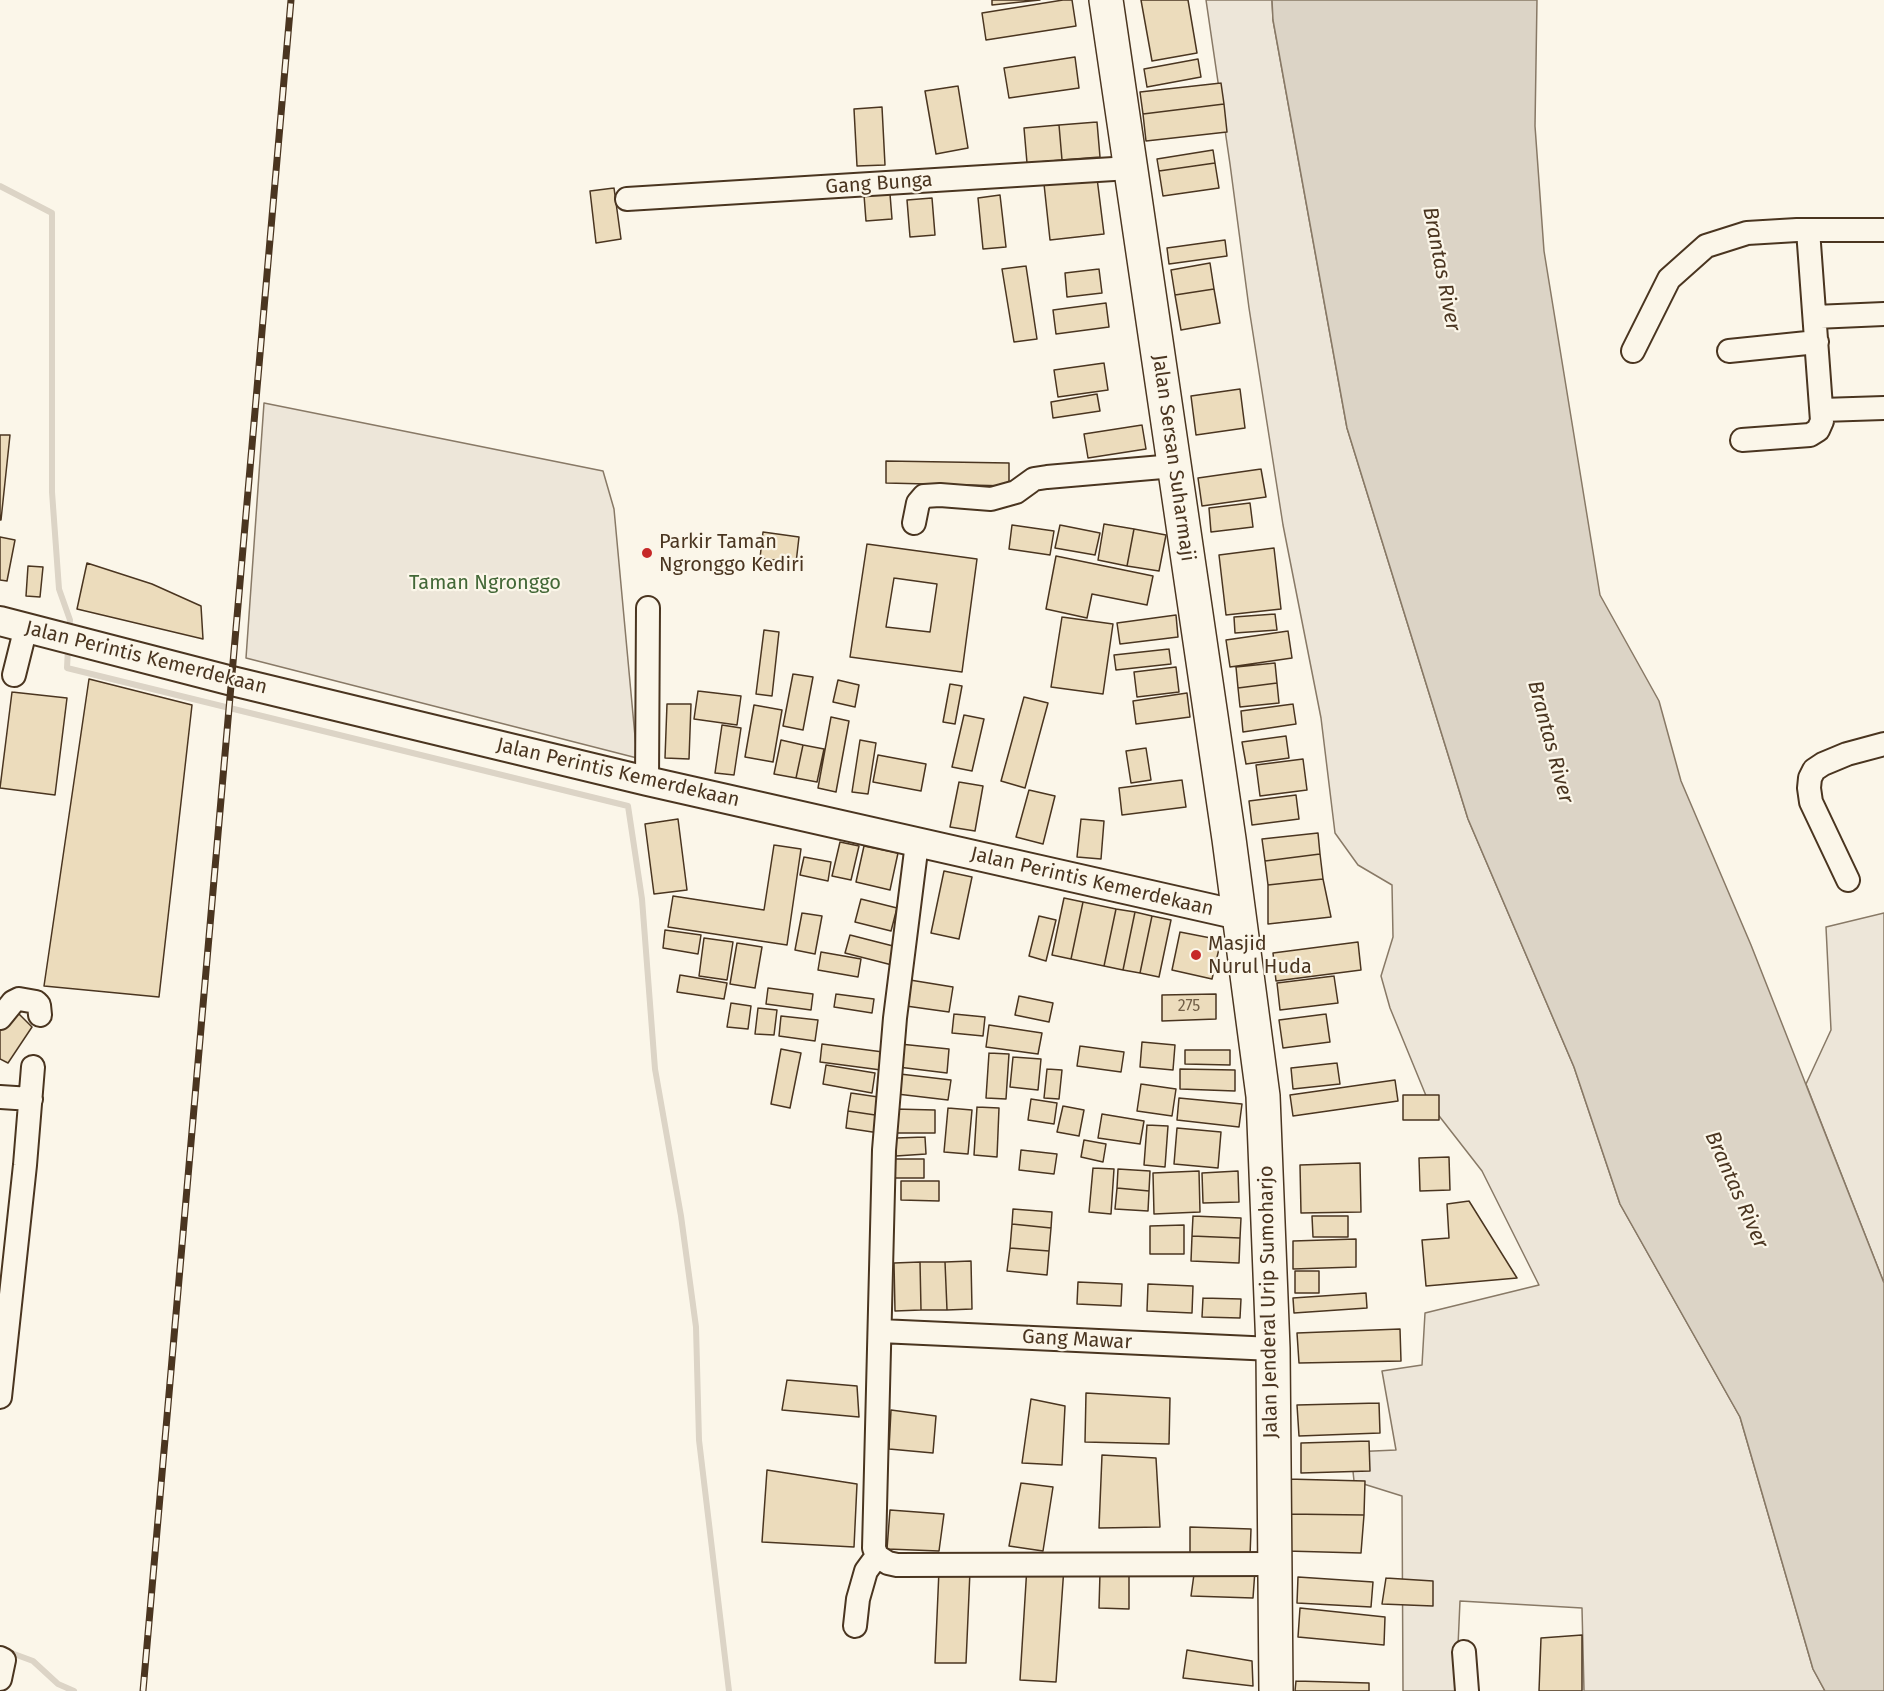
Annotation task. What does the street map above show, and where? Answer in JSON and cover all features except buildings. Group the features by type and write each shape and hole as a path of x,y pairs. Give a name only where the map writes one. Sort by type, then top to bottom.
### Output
{"highway":[{"name":"Jalan Sersan Suharmaji","path":"1106,0 1239,915"},
{"name":"Jalan Jenderal Urip Sumoharjo","path":"1239,915 1263,1096 1273,1349 1276,1691"}],"main road":[{"name":"Jalan Perintis Kemerdekaan","path":"13,624 232,681 647,781 1239,915"}],"street":[{"name":"Gang Bunga","path":"627,199 1130,168"},
{"path":"1742,440 1810,435 1818,430 1822,421 1808,230"},
{"path":"1633,351 1669,279 1706,246 1747,233 1884,230"},
{"path":"1815,317 1884,314"},
{"path":"1729,351 1817,342"},
{"path":"1822,410 1884,408"},
{"path":"914,522 918,503 924,496 991,499 1016,492 1034,479 1174,466"},
{"path":"647,781 648,608"},
{"path":"13,624 14,675"},
{"path":"1848,880 1811,802 1810,778 1814,770 1823,764 1884,744"},
{"path":"917,843 895,1018 884,1150 874,1548 876,1556 897,1565 1274,1564"},
{"path":"0,1018 13,1002 19,999 36,1002 39,1005 40,1015"},
{"path":"0,1397 33,1067"},
{"path":"0,1097 31,1099"},
{"name":"Gang Mawar","path":"880,1331 1273,1349"},
{"path":"855,1626 858,1599 866,1570 876,1556"},
{"path":"1464,1652 1467,1691"},
{"path":"0,1658 4,1660 0,1679"}],"green space":[{"path":"1206,0 1272,0 1273,20 1347,428 1468,819 1574,1067 1620,1204 1740,1417 1813,1669 1825,1691 1584,1691 1582,1608 1460,1601 1456,1691 1403,1691 1402,1496 1354,1481 1351,1452 1396,1450 1382,1371 1422,1365 1425,1313 1539,1285 1482,1171 1429,1103 1390,1008 1381,976 1393,937 1392,885 1358,865 1335,833 1321,718 1283,525 1249,308"},
{"name":"Taman Ngronggo","path":"264,403 603,471 614,509 637,758 246,658"},
{"path":"1884,913 1884,1283 1806,1084 1831,1030 1826,927"}],"water":[{"name":"Brantas River","path":"1272,0 1537,0 1535,126 1544,251 1600,595 1659,701 1681,781 1751,945 1884,1283 1884,1691 1825,1691 1813,1669 1740,1417 1620,1204 1574,1067 1468,819 1347,428 1273,20"}],"waterway":[{"path":"0,186 52,213 52,492 59,589 70,620 69,632"},
{"path":"68,648 67,668 628,806 642,899 655,1069 681,1216 696,1327 699,1440 729,1691"},
{"path":"6,1651 33,1661 58,1684 74,1691"}],"railway":[{"path":"143,1691 291,0"}],"place":[{"name":"Parkir Taman Ngronggo Kediri","path":"647,553"},
{"name":"Masjid Nurul Huda","path":"1196,955"}]}
